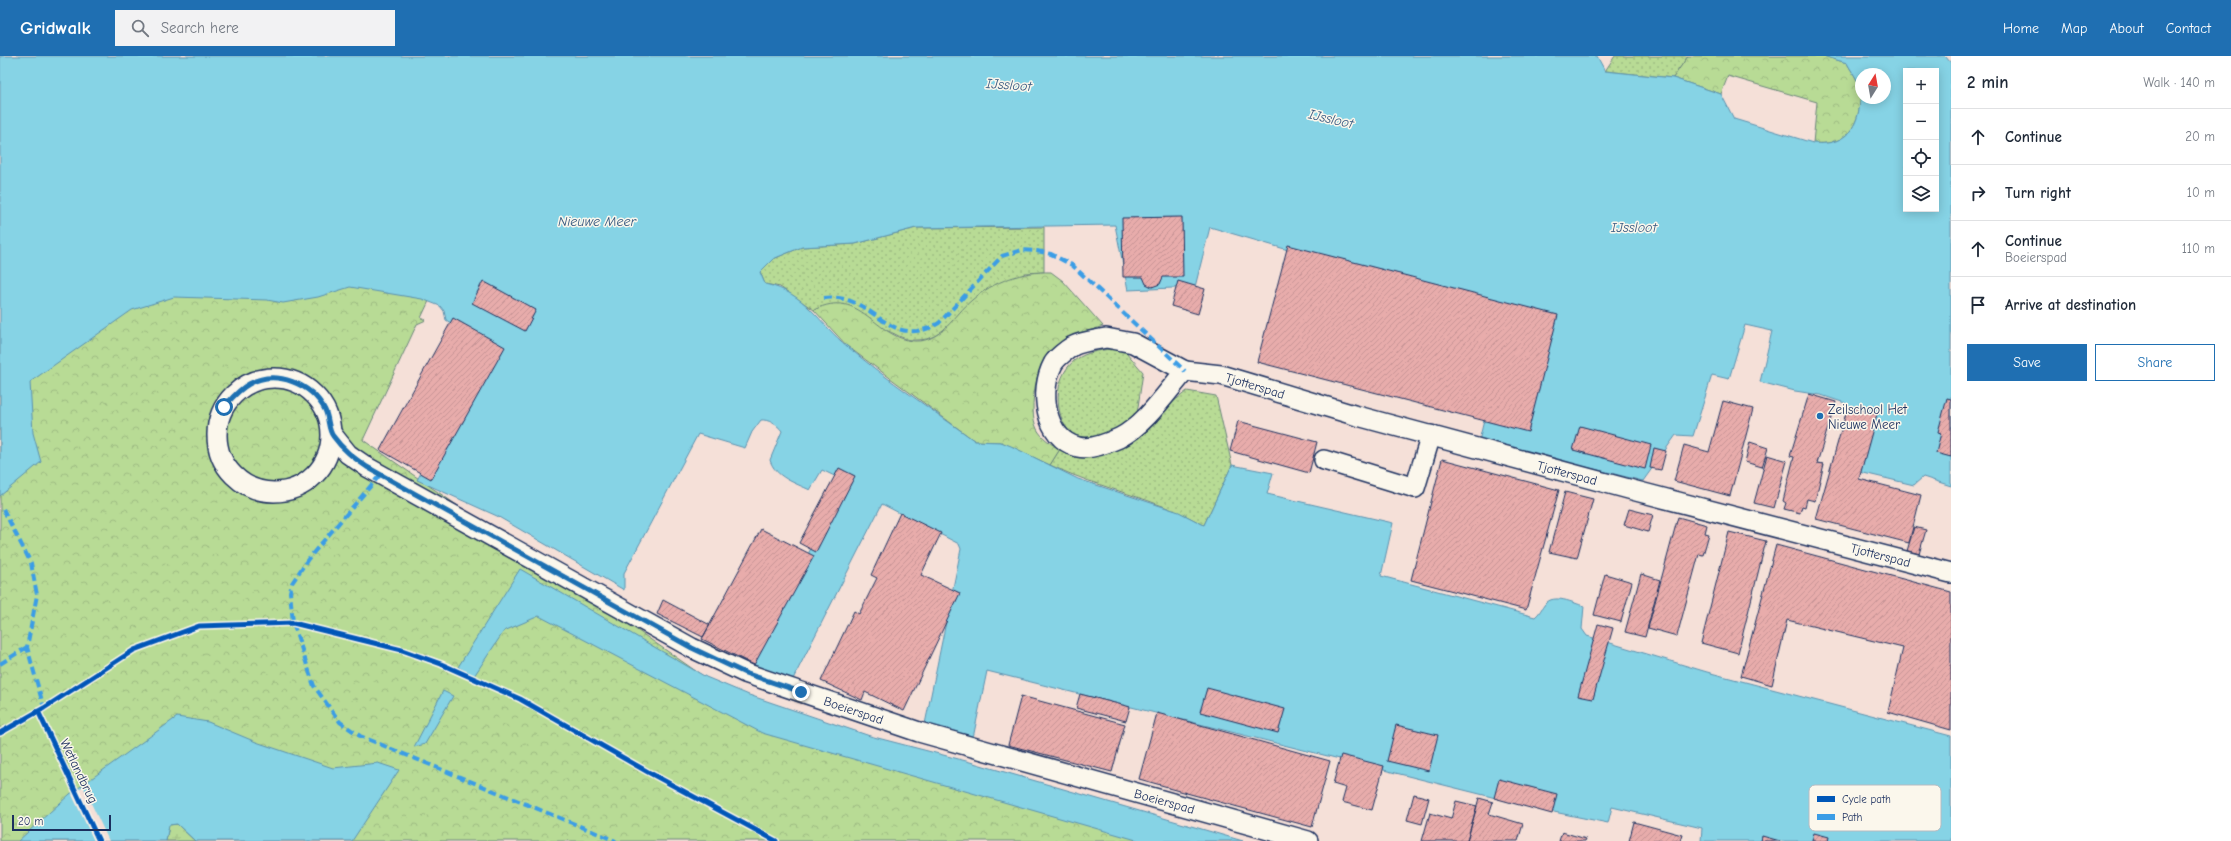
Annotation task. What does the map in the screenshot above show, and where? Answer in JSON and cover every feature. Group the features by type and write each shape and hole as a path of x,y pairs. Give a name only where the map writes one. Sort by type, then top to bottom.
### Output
{"lane":[{"path":"1106,338 1133,343 1185,370 1146,416 1120,437 1097,446 1078,447 1058,436 1047,415 1046,391 1053,364 1074,345 1106,338"},
{"name":"Tjotterspad","path":"1185,370 1221,375 1430,435 1636,491 1951,573"},
{"path":"267,378 285,379 302,385 316,396 326,410 332,434 330,453 311,479 294,489 274,492 255,489 238,479 225,464 218,446 218,426 224,407 235,393 250,383 267,378"},
{"name":"Boeierspad","path":"332,434 348,454 367,467 692,648 745,673 919,732 1308,841"},
{"path":"1324,460 1415,488 1430,435"}],"green space":[{"path":"1615,56 1688,56 1673,78 1605,71"},
{"path":"1688,56 1823,56 1847,63 1855,76 1855,104 1860,104 1855,122 1846,135 1832,142 1813,143 1817,102 1728,76 1721,94 1673,78"},
{"path":"231,200 445,267 421,318 426,320 417,324 363,440 716,685 962,775 1231,841 0,841 0,329"},
{"path":"1044,227 1044,272 1025,273 938,334 931,338 922,340 905,339 871,324 821,307 814,310 780,287 765,284 760,272 773,259 802,247 855,244 916,228"},
{"path":"1051,272 1063,281 1103,326 1072,337 1055,346 1043,362 1036,385 1033,409 1034,420 1041,435 1060,449 1050,465 1001,442 975,441 847,346 814,310 830,304 844,304 856,309 889,332 901,338 915,341 924,340 933,337 940,332 965,306 990,287 1009,278 1020,275"},
{"path":"1116,348 1126,352 1143,372 1137,414 1116,429 1100,436 1083,437 1074,435 1065,425 1059,406 1059,387 1066,369 1072,362 1084,355"},
{"path":"1187,391 1216,396 1232,465 1204,525 1147,500 1088,481 1050,465 1060,449 1073,455 1085,457 1096,456 1117,447"},
{"path":"177,824 195,841 166,841 169,825"}],"water":[{"name":"Nieuwe Meer","path":"0,56 1597,56 1605,71 1673,78 1721,94 1734,119 1813,143 1832,142 1840,139 1846,135 1855,122 1860,104 1891,104 1891,68 1855,68 1855,76 1847,63 1823,56 1945,56 1951,63 1951,486 1923,477 1914,485 1851,470 1853,412 1845,403 1821,395 1795,391 1760,382 1772,331 1745,325 1729,379 1712,375 1693,436 1676,435 1643,481 1479,441 1511,308 1295,252 1210,227 1195,287 1128,290 1115,225 916,228 855,244 802,247 773,259 760,272 765,284 779,288 802,302 838,338 863,360 975,441 1001,442 1078,479 1179,512 1204,525 1232,465 1273,473 1267,494 1393,523 1381,576 1535,617 1545,604 1553,599 1569,601 1584,606 1582,629 1587,636 1707,672 1951,736 1951,841 1701,841 1702,828 1612,807 1608,823 1544,810 987,671 973,738 925,724 961,549 959,544 882,504 792,681 750,669 845,481 822,470 810,490 786,479 776,471 770,460 782,431 767,420 761,420 752,432 745,448 698,434 624,573 624,590 497,516 417,480 492,348 446,320 444,311 440,306 422,299 350,287 318,297 283,303 267,300 174,297 132,310 30,382 33,433 41,462 0,496"},
{"path":"520,569 706,677 749,695 870,736 970,762 1243,841 1140,841 762,733 539,616 504,631 474,676 458,667"},
{"path":"443,691 453,696 425,744 414,747"},
{"path":"177,717 208,722 256,742 333,768 378,763 399,770 352,841 195,841 177,824 169,825 166,841 18,841 70,794"}],"pier":[{"path":"83,786 109,841 94,841 72,795"}],"building":[{"path":"1182,217 1183,277 1163,277 1160,284 1152,287 1146,284 1143,277 1123,277 1122,218"},
{"path":"1288,245 1558,315 1528,432 1257,362"},
{"path":"483,281 536,310 525,331 472,303"},
{"path":"1178,281 1205,289 1198,314 1171,306"},
{"path":"453,318 505,347 431,479 380,450"},
{"path":"1809,394 1836,402 1817,463 1824,464 1815,501 1807,499 1805,507 1802,506 1800,513 1784,509 1786,503 1783,501 1794,457 1790,456"},
{"path":"1947,398 1951,399 1951,457 1936,453 1941,433 1938,432"},
{"path":"1723,401 1753,409 1730,496 1674,481 1684,445 1709,452"},
{"path":"1848,406 1877,414 1859,479 1921,495 1909,543 1816,519"},
{"path":"1238,421 1317,442 1309,473 1230,451"},
{"path":"1580,426 1651,445 1645,469 1573,450"},
{"path":"1750,442 1768,448 1762,467 1745,462"},
{"path":"1654,448 1666,451 1661,470 1650,468"},
{"path":"1767,455 1787,461 1774,508 1754,503"},
{"path":"1442,459 1559,490 1526,610 1411,580"},
{"path":"839,468 855,476 816,552 799,543"},
{"path":"1565,492 1593,499 1577,558 1549,552"},
{"path":"1629,509 1653,515 1648,532 1624,525"},
{"path":"900,513 941,533 921,575 960,593 904,711 865,692 862,700 821,681 854,611 859,614 877,578 871,575"},
{"path":"1678,517 1707,525 1705,533 1709,534 1703,555 1699,554 1677,636 1648,628"},
{"path":"1914,527 1926,530 1919,554 1907,551"},
{"path":"761,529 814,556 754,665 702,639"},
{"path":"1729,532 1766,541 1738,653 1701,643"},
{"path":"1776,545 1951,592 1951,730 1888,712 1903,648 1787,620 1772,685 1741,676"},
{"path":"1605,574 1632,582 1621,622 1594,615"},
{"path":"1641,574 1660,580 1645,637 1625,632"},
{"path":"663,600 710,625 703,637 657,614"},
{"path":"1598,624 1613,628 1593,699 1578,696"},
{"path":"1207,688 1285,709 1278,733 1200,712"},
{"path":"1080,694 1130,707 1126,721 1076,708"},
{"path":"1021,696 1125,724 1112,772 1008,745"},
{"path":"1157,713 1330,761 1312,827 1139,779"},
{"path":"1396,725 1438,735 1429,771 1387,761"},
{"path":"1341,755 1384,766 1372,810 1342,802 1346,788 1333,784"},
{"path":"1499,779 1557,794 1552,814 1494,798"},
{"path":"1414,794 1429,798 1422,824 1407,820"},
{"path":"1479,798 1493,802 1489,814 1523,824 1518,841 1467,841"},
{"path":"1456,801 1477,806 1467,841 1422,841 1430,813 1451,819"},
{"path":"1634,822 1682,835 1680,841 1629,841"},
{"path":"1562,832 1586,839 1585,841 1559,841"},
{"path":"1814,833 1829,837 1828,841 1812,841"},
{"path":"1762,836 1780,841 1761,841"}],"marked path":[{"path":"824,298 842,299 857,304 893,327 906,331 921,330 939,323 1002,256 1022,250 1037,251 1051,254 1072,265 1185,371"},
{"path":"380,475 308,559 292,583 290,592 293,623 314,686 340,722 360,736 616,841"},
{"path":"3,509 31,563 37,595 27,647 44,708"},
{"path":"0,664 27,647"}],"cycle path":[{"path":"0,733 44,708 134,650 199,626 293,623 402,650 441,664 520,699 648,772 776,841"},
{"name":"Wetlandbrug","path":"38,711 99,841"}],"place":[{"name":"Zeilschool Het Nieuwe Meer","path":"1820,416"}],"route":[{"path":"224,407 235,393 250,383 267,378 285,379 302,385 316,396 326,410 332,434 348,454 367,467 692,648 745,673 801,692"}],"water label":[{"name":"IJssloot","path":"1009,85"},
{"name":"IJssloot","path":"1331,119"},
{"name":"IJssloot","path":"1634,227"}]}
